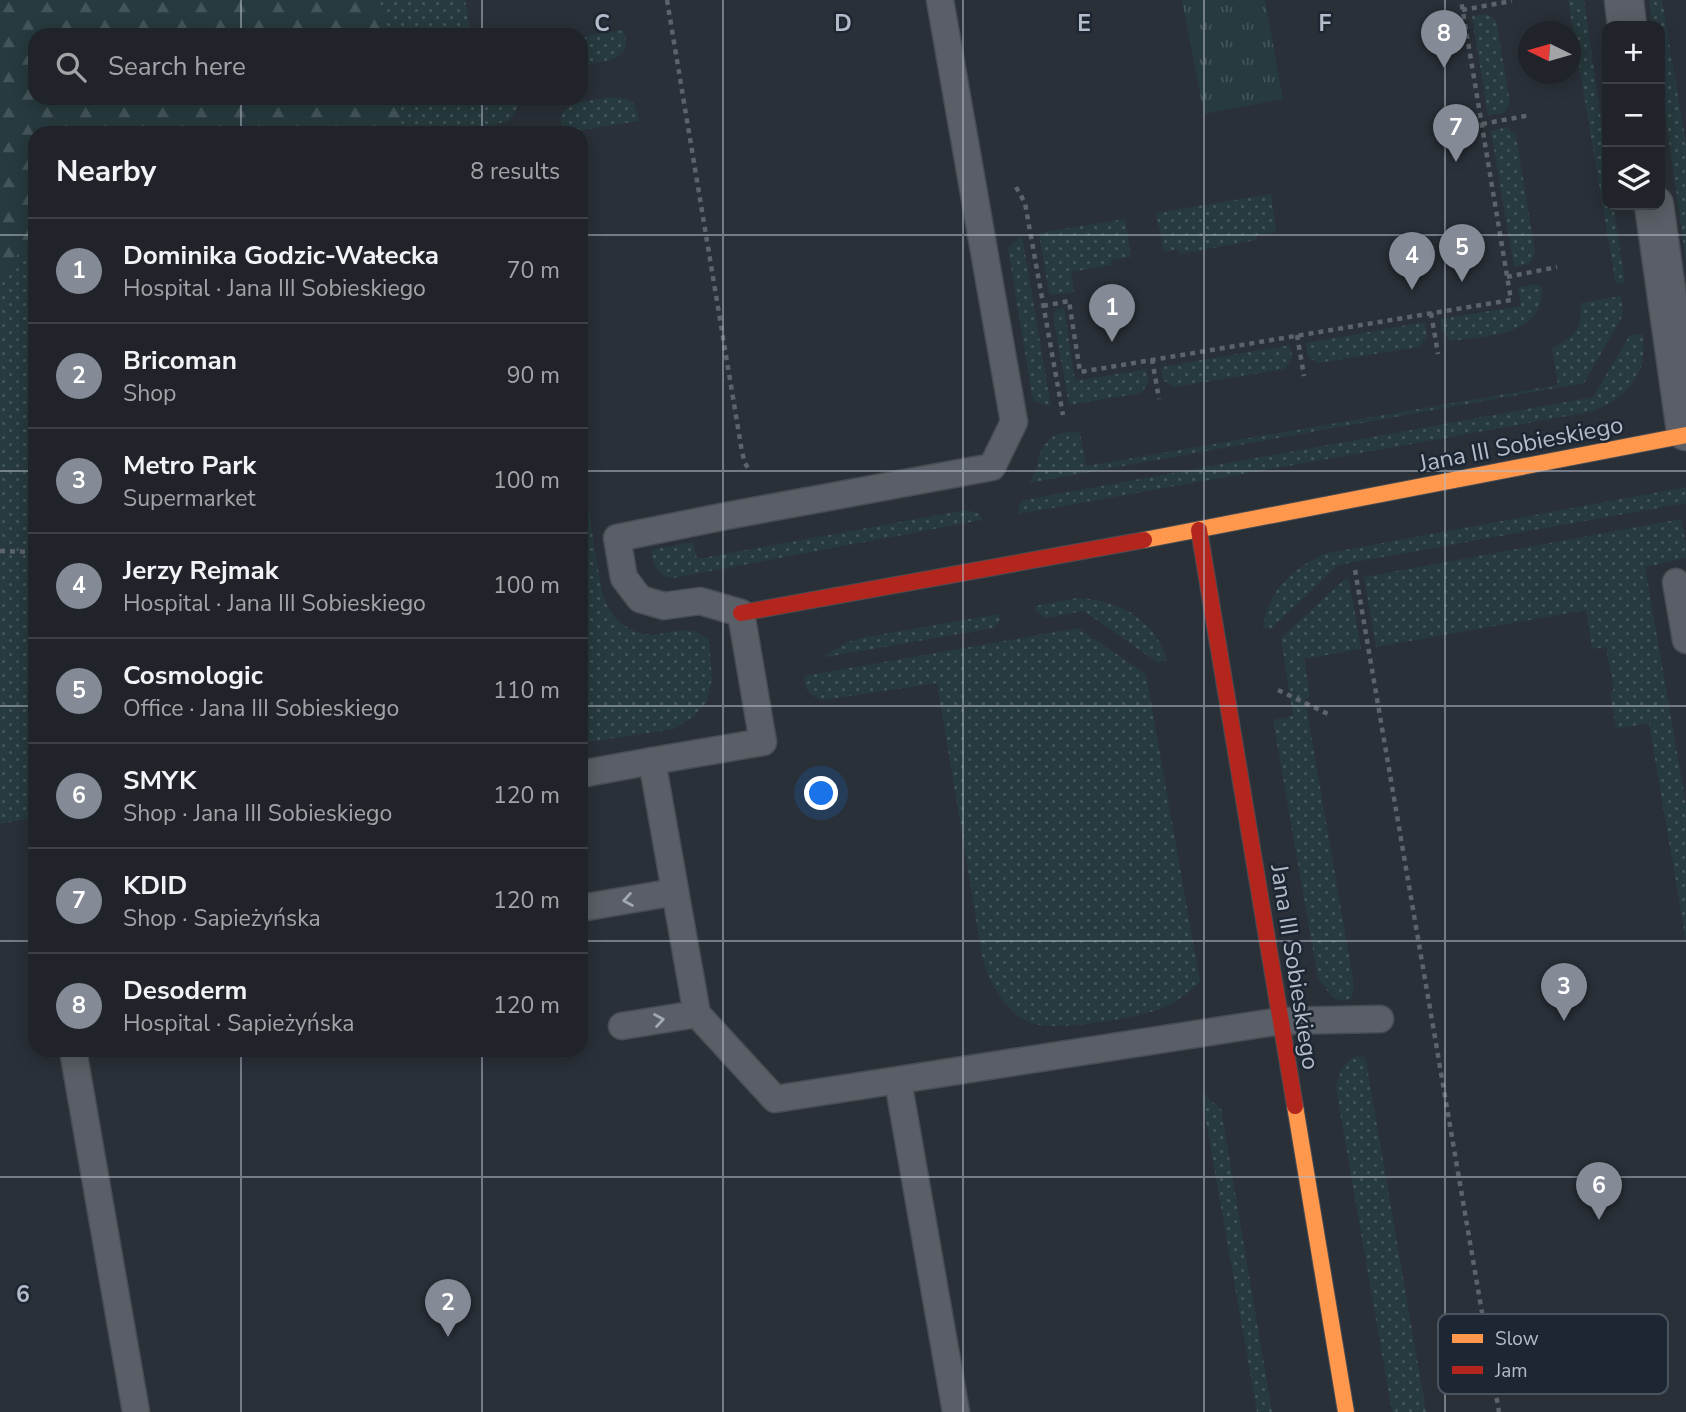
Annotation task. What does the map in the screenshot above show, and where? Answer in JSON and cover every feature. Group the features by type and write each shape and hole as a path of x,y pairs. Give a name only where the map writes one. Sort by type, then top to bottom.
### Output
{"street":[{"path":"1623,0 1626,21"},
{"path":"1655,210 1686,433"},
{"name":"Jana III Sobieskiego","path":"741,613 1199,530 1686,433"},
{"name":"Jana III Sobieskiego","path":"1199,530 1346,1412"}],"lane":[{"path":"588,773 763,742 741,613 700,601 664,606 640,599 624,578 617,538 992,467 1014,422 940,0"},
{"path":"1676,582 1686,640"},
{"path":"652,761 697,1014 775,1099 1280,1021 1380,1019"},
{"path":"588,907 675,892"},
{"path":"622,1026 697,1014"},
{"path":"74,1057 136,1412"},
{"path":"898,1080 956,1412"}],"path":[{"path":"667,0 742,452 751,473"},
{"path":"1043,306 1069,301 1080,372 1511,300 1461,0"},
{"path":"1462,10 1512,1"},
{"path":"1482,124 1531,115"},
{"path":"1507,277 1557,267"},
{"path":"1431,313 1438,354"},
{"path":"1297,335 1304,376"},
{"path":"1152,359 1159,399"},
{"path":"0,551 28,552"},
{"path":"1355,570 1482,1314"},
{"path":"1278,690 1328,714"},
{"path":"1496,1394 1499,1412"}],"green space":[{"path":"0,0 465,0 470,28 28,28 28,105 518,105 510,119 488,126 28,126 28,818 0,824"},
{"path":"0,0 380,0 385,28 28,28 28,105 398,105 402,126 28,126 28,249 19,252 0,288"},
{"path":"1182,0 1265,0 1283,99 1204,114"},
{"path":"1568,0 1584,0 1602,127 1602,201 1581,77 1581,21 1572,21"},
{"path":"1649,0 1662,0 1686,143 1686,260 1665,112 1665,21 1651,21"},
{"path":"1487,14 1496,20 1510,103 1504,113 1488,115 1472,16"},
{"path":"623,30 625,48 615,58 588,64 588,36"},
{"path":"613,97 627,99 634,103 639,121 588,129 588,126 562,126 563,114 568,108 573,105 588,105 588,101"},
{"path":"1507,127 1516,135 1535,253 1529,264 1514,267 1491,131"},
{"path":"1271,194 1276,232 1256,236 1256,240 1180,254 1178,249 1164,252 1156,213"},
{"path":"1603,210 1614,210 1625,282 1616,284"},
{"path":"1125,219 1131,257 1111,260 1112,265 1071,272 1074,292 1054,295 1049,293 1039,233"},
{"path":"1022,236 1051,407 1033,401 1008,248"},
{"path":"1536,284 1542,287 1540,303 1534,315 1524,324 1496,335 1451,341 1442,332 1440,319 1521,306 1518,287"},
{"path":"1621,296 1623,315 1584,383 1029,483 1042,449 1050,439 1060,433 1080,433 1086,466 1558,385 1552,348 1575,332 1580,320 1581,303"},
{"path":"1064,308 1075,381 1146,369 1149,382 1141,393 1069,405 1053,316 1056,310"},
{"path":"1425,322 1427,336 1419,347 1318,363 1308,357 1306,343"},
{"path":"1643,334 1642,363 1635,380 1615,400 1590,412 1019,514 1018,507 1024,500 1593,397 1630,335"},
{"path":"1290,345 1292,358 1285,369 1174,387 1163,380 1161,367"},
{"path":"1686,487 1686,503 1338,565 1272,628 1263,629 1267,611 1277,590 1298,570 1323,554"},
{"path":"588,505 601,587 608,606 619,622 642,634 691,631 709,640 712,679 707,701 694,716 674,729 588,742"},
{"path":"966,510 980,514 982,520 673,578 659,573 651,550 693,542 697,559"},
{"path":"1681,519 1686,558 1645,567 1686,804 1686,941 1649,723 1616,729 1610,691 1614,690 1606,647 1592,649 1586,610 1376,647 1364,577"},
{"path":"1345,579 1349,579 1361,649 1304,659 1310,696 1305,699 1354,985 1351,999 1340,1000 1332,995 1318,978 1273,720 1293,716 1281,638"},
{"path":"1077,598 1121,607 1133,614 1153,633 1167,660 1158,663 1084,611 1045,618 1036,611 1035,606"},
{"path":"998,614 1000,620 994,628 820,658 848,642 861,638"},
{"path":"1078,628 1146,674 1200,982 1174,1002 1153,1011 1078,1025 1043,1025 1022,1018 1007,1005 995,989 983,961 937,683 823,700 809,692 804,676"},
{"path":"1357,1056 1364,1057 1366,1061 1426,1412 1392,1412 1336,1088 1345,1065"},
{"path":"1201,1092 1221,1109 1272,1412 1257,1412"}],"traffic: slow":[{"path":"1144,540 1686,435"},
{"path":"1295,1106 1346,1412"}],"traffic: jam":[{"path":"1199,530 1295,1106"},
{"path":"741,613 1144,540"}],"place":[{"name":"Desoderm","path":"1444,68"},
{"name":"KDID","path":"1456,162"},
{"name":"Cosmologic","path":"1462,282"},
{"name":"Jerzy Rejmak","path":"1412,290"},
{"name":"Dominika Godzic-Wałecka","path":"1112,342"},
{"name":"Metro Park","path":"1564,1021"},
{"name":"SMYK","path":"1599,1220"},
{"name":"Bricoman","path":"448,1337"}]}
